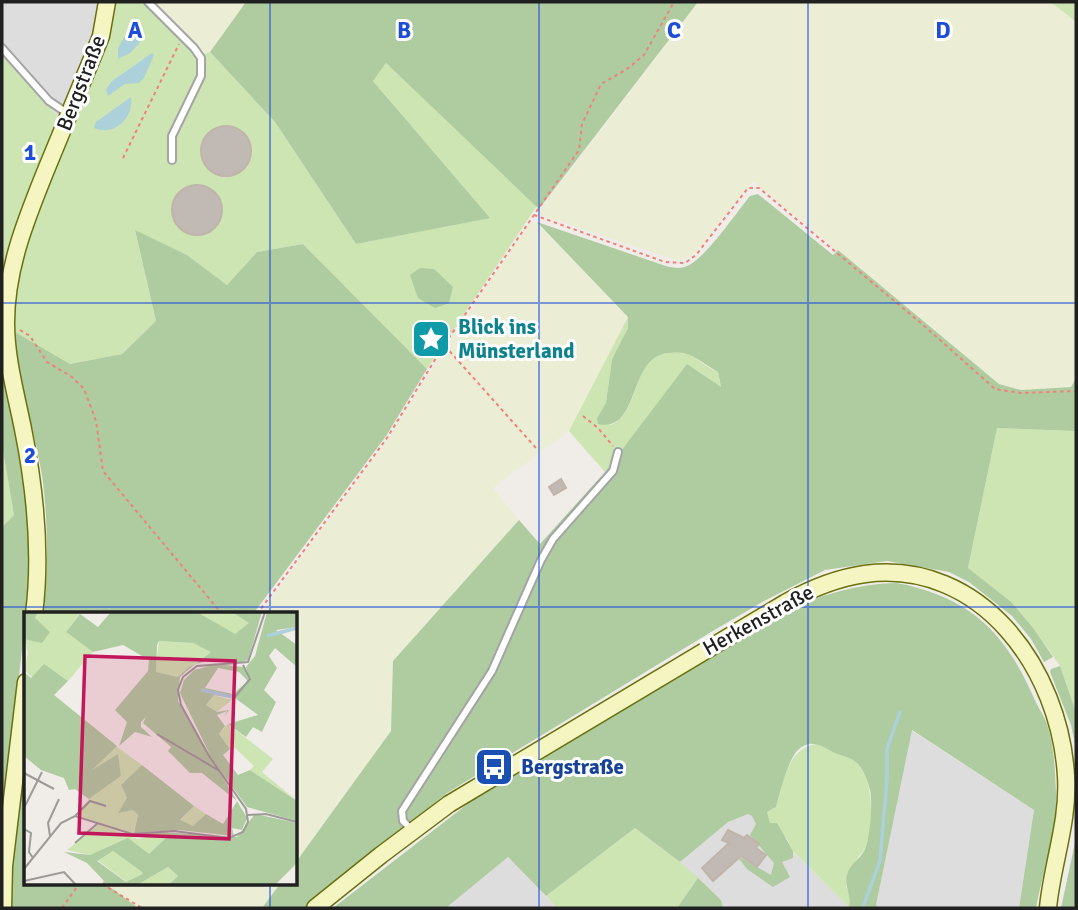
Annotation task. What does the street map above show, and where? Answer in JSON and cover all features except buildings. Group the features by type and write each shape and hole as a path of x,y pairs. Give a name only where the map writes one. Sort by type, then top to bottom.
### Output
{"main road":[{"name":"Bergstraße","path":"34,612 37,533 34,498 10,364 6,322 11,270 16,248 101,36 107,2"},
{"name":"Herkenstraße","path":"412,831 449,804 519,761 802,593 844,578 891,573 929,579 974,599 1003,624 1027,655 1054,710 1064,756 1067,801 1048,908"},
{"path":"3,908 4,866 24,699"},
{"path":"315,908 412,831"}],"lane":[{"path":"148,2 201,58 201,76 172,136 172,160"},
{"path":"2,48 49,101 69,114"},
{"path":"412,831 403,821 402,811 492,671 553,539 613,471 618,452"}],"path":[{"path":"258,612 387,438 444,345 579,150 582,124 601,85 644,55 674,2"},
{"path":"123,158 183,37"},
{"path":"533,215 665,261 685,263 696,255 748,188 759,188 922,324 995,389 1021,393 1075,391 1076,386"},
{"path":"6,322 30,336 47,362 72,377 84,389 96,421 103,471 220,612"},
{"path":"444,345 536,448"},
{"path":"583,416 598,428 618,452"},
{"path":"62,908 78,886"},
{"path":"105,886 142,908"}],"shaded area":[{"path":"2,2 102,2 95,33 60,119 2,54"},
{"path":"911,730 1034,810 1019,908 879,908 876,905"},
{"path":"742,802 851,908 723,908 721,900 680,862"},
{"path":"508,857 557,908 446,908"}],"green space":[{"path":"113,2 142,2 191,49 198,65 194,82 200,86 204,77 204,54 210,52 275,122 356,244 489,217 373,81 386,63 537,206 427,369 303,244 257,252 227,285 187,255 135,231 156,321 122,354 70,364 11,330 15,273"},
{"path":"153,2 246,2 210,52 204,54"},
{"path":"246,2 698,2 539,209 386,63 373,81 490,218 356,244 275,122 210,52"},
{"path":"698,2 1051,2 1076,22 1076,378 1071,387 1021,390 999,384 753,181 696,252 685,259 676,260 537,214"},
{"path":"1051,2 1076,2 1076,22"},
{"path":"2,54 60,119 2,288"},
{"path":"758,194 833,255 838,250 999,384 1021,390 1071,387 1076,378 1076,431 997,428 968,568 1011,602 1053,657 1044,662 1031,639 1012,616 969,582 949,572 887,561 825,570 711,632 447,793 305,908 262,908 278,886 298,886 298,859 391,731 393,661 519,520 540,544 605,472 687,364 721,387 718,372 690,355 668,353 655,358 646,367 621,417 612,424 598,424 597,418 606,403 612,359 628,328 628,317 537,222 663,265 680,268 694,262 702,254 750,196"},
{"path":"537,222 628,317 569,431 493,488 519,520 393,661 391,731 298,859 298,612 261,612 388,439 445,348 529,224"},
{"path":"135,230 187,255 227,285 257,252 303,244 427,369 386,436 254,612 43,612 47,563 44,491 22,386 15,332 70,364 122,354 156,321"},
{"path":"420,268 434,269 453,287 449,303 435,308 418,298 410,275"},
{"path":"628,317 628,328 612,359 606,403 597,418 611,425 621,418 648,364 669,353 688,354 718,372 721,388 687,365 605,472 569,431"},
{"path":"2,335 27,494 30,559 28,599 26,612 24,612 24,633 2,822 2,527 14,515 2,445"},
{"path":"997,428 1076,431 1076,712 1060,666 1034,629 968,568"},
{"path":"2,445 14,515 2,527"},
{"path":"897,583 944,597 981,620 1010,652 1045,719 1054,755 1056,807 1036,908 1019,908 1034,810 912,730 876,905 879,908 849,907 846,884 848,871 867,844 871,803 866,777 854,760 821,746 807,744 793,756 776,807 767,812 770,823 777,823 793,851 793,858 782,862 790,877 773,887 747,869 736,855 771,875 774,863 750,835 756,824 748,814 728,822 680,862 635,828 546,896 508,857 446,908 333,908 483,792 790,607 855,588"},
{"path":"1060,666 1076,712 1076,749 1071,725 1050,672"},
{"path":"821,743 854,760 861,768 869,789 870,827 865,848 855,863 846,886 851,901 849,907 793,851 787,839 770,824 767,812 776,807 785,776 794,758 810,746"},
{"path":"24,769 24,886 109,886 138,908 12,908 11,873"},
{"path":"635,828 698,878 677,908 557,908 546,896"},
{"path":"1076,838 1076,908 1061,908"},
{"path":"698,878 721,900 723,908 677,908"},
{"path":"109,886 278,886 262,908 138,908"}],"water":[{"path":"131,26 134,27 140,43 130,53 118,59 118,48"},
{"path":"152,53 154,55 139,83 125,84 108,96 106,89 112,81"},
{"path":"131,97 129,112 121,123 109,130 94,128 96,122"}],"waterway":[{"path":"863,907 880,861 887,749 900,712"}],"place":[{"name":"Blick ins Münsterland","path":"431,339"},
{"name":"Bergstraße","path":"494,767"}]}
